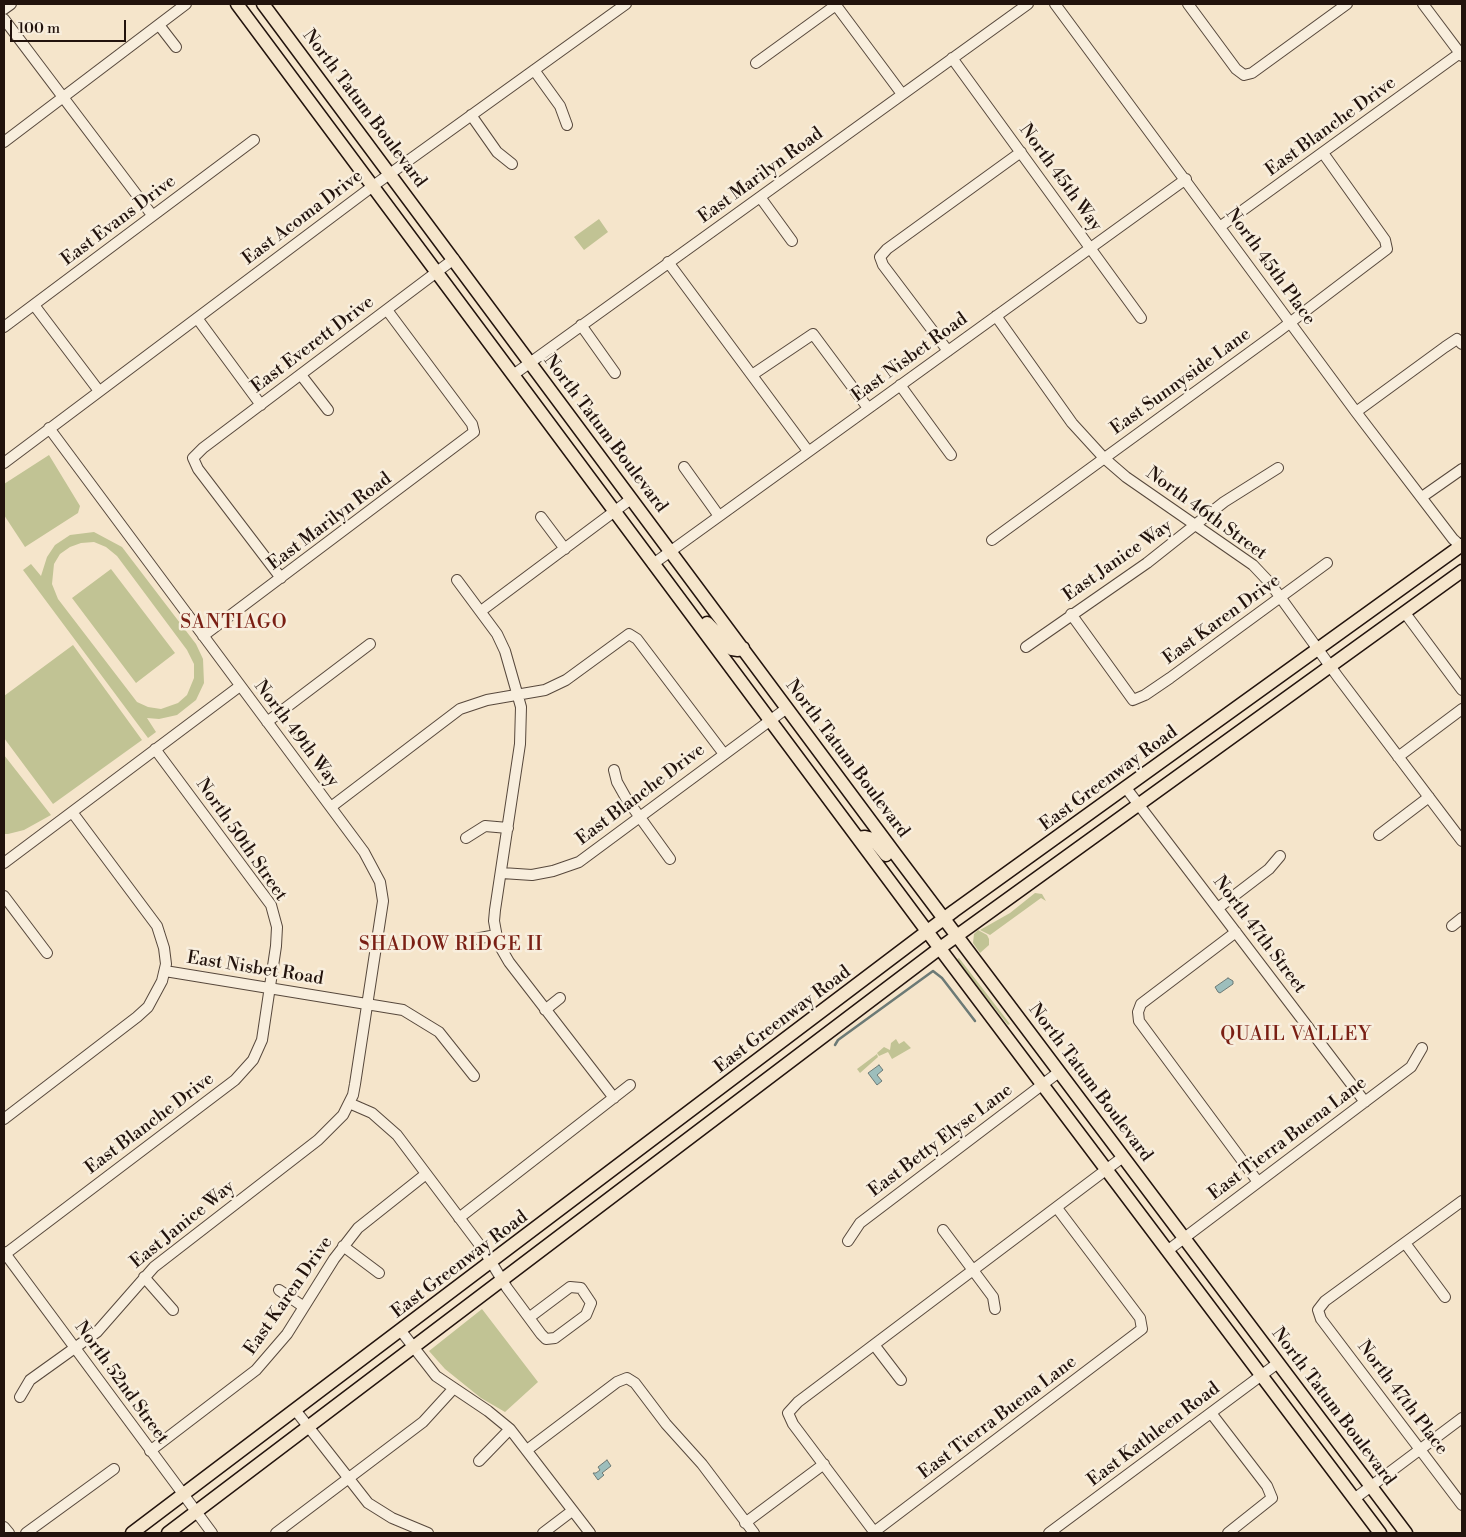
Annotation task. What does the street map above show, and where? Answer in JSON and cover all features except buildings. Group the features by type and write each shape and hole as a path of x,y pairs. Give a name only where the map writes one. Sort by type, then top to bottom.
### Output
{"main road":[{"path":"237,4 940,948 1380,1533"},
{"name":"North Tatum Boulevard","path":"263,4 944,919 1406,1533"},
{"name":"East Greenway Road","path":"132,1533 492,1263 944,919 1462,546"},
{"path":"168,1533 940,948 1462,571"},
{"path":"686,607 702,618 732,649 738,650 743,648"},
{"path":"770,720 787,730 829,787 840,792 848,790"},
{"path":"848,790 843,798 843,803 858,838"},
{"path":"1069,829 1081,846"},
{"path":"858,838 865,837 873,840 897,870 922,888"}],"street":[{"path":"4,9 11,4"},
{"path":"4,142 186,4"},
{"name":"East Acoma Drive","path":"4,463 373,186 626,4"},
{"path":"756,63 836,4 902,94"},
{"name":"East Marilyn Road","path":"513,375 1028,4"},
{"name":"North 45th Place","path":"1055,4 1186,178 1356,412 1453,539 1462,546"},
{"path":"1188,4 1236,69 1244,75 1252,73 1347,4"},
{"path":"1426,5 1461,55"},
{"path":"4,19 152,215"},
{"path":"159,25 176,47"},
{"name":"East Blanche Drive","path":"1221,226 1461,55"},
{"name":"North 45th Way","path":"952,58 1141,318"},
{"path":"534,70 560,106 567,125"},
{"path":"471,115 497,152 512,164"},
{"name":"East Evans Drive","path":"4,327 254,140"},
{"path":"948,351 883,265 880,257 887,249 1021,152"},
{"name":"East Sunnyside Lane","path":"992,540 1290,323 1387,249 1385,240 1323,153"},
{"name":"East Nisbet Road","path":"653,564 1186,178"},
{"path":"760,196 792,241"},
{"name":"East Everett Drive","path":"281,578 198,469 193,458 203,448 454,259"},
{"path":"668,262 808,451"},
{"path":"34,305 99,391"},
{"name":"East Marilyn Road","path":"203,636 474,432 472,424 387,310"},
{"name":"North 46th Street","path":"996,316 1072,423 1104,458 1126,477 1253,565 1281,597 1330,666 1429,797 1459,829 1462,841"},
{"path":"196,318 261,405"},
{"path":"581,326 615,373"},
{"path":"752,375 802,339 813,334 868,408"},
{"path":"1356,412 1459,342"},
{"path":"301,374 328,410"},
{"path":"900,385 951,455"},
{"name":"North 49th Way","path":"49,428 364,852 380,882 383,901 355,1084 349,1103"},
{"path":"684,467 719,516"},
{"name":"East Janice Way","path":"1026,647 1146,563 1224,502 1278,468"},
{"path":"1422,498 1462,468"},
{"path":"481,611 631,499"},
{"path":"541,517 565,549"},
{"name":"East Karen Drive","path":"1071,614 1133,700 1145,695 1170,678 1327,563"},
{"path":"457,580 481,611 506,650 521,707 520,744 495,910 496,935 503,954 614,1098"},
{"path":"1404,613 1462,690"},
{"path":"331,807 460,709 487,700 545,690 566,680 629,634 637,639 724,754"},
{"path":"267,722 370,644"},
{"path":"4,863 240,686"},
{"name":"East Blanche Drive","path":"502,873 532,875 566,867 594,851 787,708"},
{"path":"1398,757 1462,708"},
{"name":"North 50th Street","path":"156,749 271,905 276,936 270,988"},
{"path":"614,770 617,782 639,818 670,859"},
{"name":"North 47th Street","path":"1126,788 1365,1102"},
{"path":"1379,835 1429,797"},
{"path":"72,812 157,926 164,948 165,971"},
{"path":"466,838 485,826 508,828"},
{"path":"1218,908 1269,869 1280,856"},
{"path":"4,896 47,953"},
{"path":"1452,926 1462,918"},
{"path":"1236,932 1141,1004 1138,1012 1139,1020 1258,1182"},
{"path":"474,939 496,935"},
{"name":"East Nisbet Road","path":"4,1119 148,1007 157,995 165,971 403,1010 424,1021 439,1032 474,1076"},
{"name":"East Blanche Drive","path":"4,1254 245,1070 258,1052 262,1040 270,988"},
{"path":"545,1010 560,998"},
{"name":"East Tierra Buena Lane","path":"1167,1251 1411,1067 1422,1048"},
{"name":"East Betty Elyse Lane","path":"848,1241 860,1223 1059,1072"},
{"path":"459,1218 630,1085"},
{"path":"349,1103 383,1121 397,1135 546,1339 555,1338 586,1315 591,1304 581,1288 570,1287 530,1317"},
{"name":"East Janice Way","path":"20,1397 30,1380 75,1348 105,1323 144,1277 230,1206 331,1129 349,1103"},
{"path":"875,1532 793,1424 788,1413 798,1402 875,1346 1123,1156"},
{"name":"East Karen Drive","path":"150,1451 256,1370 287,1334 344,1246 363,1223 426,1174"},
{"path":"1445,1297 1405,1243 1462,1201"},
{"name":"East Tierra Buena Lane","path":"875,1532 1142,1329 1140,1318 1056,1208"},
{"path":"943,1230 993,1297 995,1309"},
{"name":"North 47th Place","path":"1405,1243 1325,1301 1318,1310 1321,1319 1462,1505"},
{"path":"344,1246 379,1273"},
{"name":"North 52nd Street","path":"4,1254 212,1533"},
{"path":"144,1277 173,1310"},
{"path":"279,1290 304,1307"},
{"path":"401,1331 433,1372 510,1429 590,1533"},
{"path":"875,1346 901,1380"},
{"name":"East Kathleen Road","path":"1049,1533 1278,1363"},
{"path":"526,1450 617,1382 627,1378 635,1383 666,1424 702,1464 754,1533"},
{"path":"276,1533 424,1422 454,1388"},
{"path":"296,1411 368,1503 378,1511 428,1533"},
{"path":"1211,1413 1267,1486 1272,1498 1228,1533"},
{"path":"1354,1499 1462,1418"},
{"path":"479,1461 510,1429"},
{"path":"745,1523 824,1464"},
{"path":"26,1533 114,1470"},
{"path":"542,1533 572,1511"},
{"path":"4,1527 8,1533"}],"green space":[{"path":"599,219 608,232 584,250 574,237"},
{"path":"49,455 80,506 78,513 25,547 4,515 4,484"},
{"path":"94,532 122,547 196,644 203,659 204,683 196,700 177,715 159,719 147,718 156,732 148,738 23,570 31,564 41,576 47,557 55,545 70,535","holes":["94,542 106,547 117,556 187,650 194,664 194,678 187,695 178,703 161,709 148,707 137,702 58,599 52,584 54,564 60,554 70,547 81,543"]},
{"path":"111,569 175,653 136,683 72,598"},
{"path":"73,645 142,740 53,804 4,738 4,696"},
{"path":"4,755 51,815 24,830 8,834 4,834"},
{"path":"1035,893 1042,894 1046,901 1041,898 990,935 980,930 1010,913"},
{"path":"978,930 987,935 989,939 989,945 980,953 973,943 974,934"},
{"path":"959,958 1010,1024 1008,1025 965,971 957,959"},
{"path":"896,1039 899,1044 904,1041 911,1048 892,1059 888,1052 879,1056 877,1053 884,1047 890,1050 891,1043"},
{"path":"877,1054 878,1057 860,1073 857,1069"},
{"path":"482,1309 538,1382 505,1412 481,1398 445,1369 429,1351"}],"water":[{"path":"1228,978 1233,981 1233,984 1220,993 1218,992 1215,987"},
{"path":"879,1065 883,1070 877,1075 882,1081 877,1085 868,1073"},
{"path":"607,1460 611,1466 602,1473 604,1475 598,1480 593,1473 600,1470 598,1467"}],"waterway":[{"path":"835,1045 838,1040 933,971 942,978 975,1021"}],"district":[{"name":"SANTIAGO","path":"234,623"},
{"name":"SHADOW RIDGE II","path":"451,945"},
{"name":"QUAIL VALLEY","path":"1296,1035"}]}
